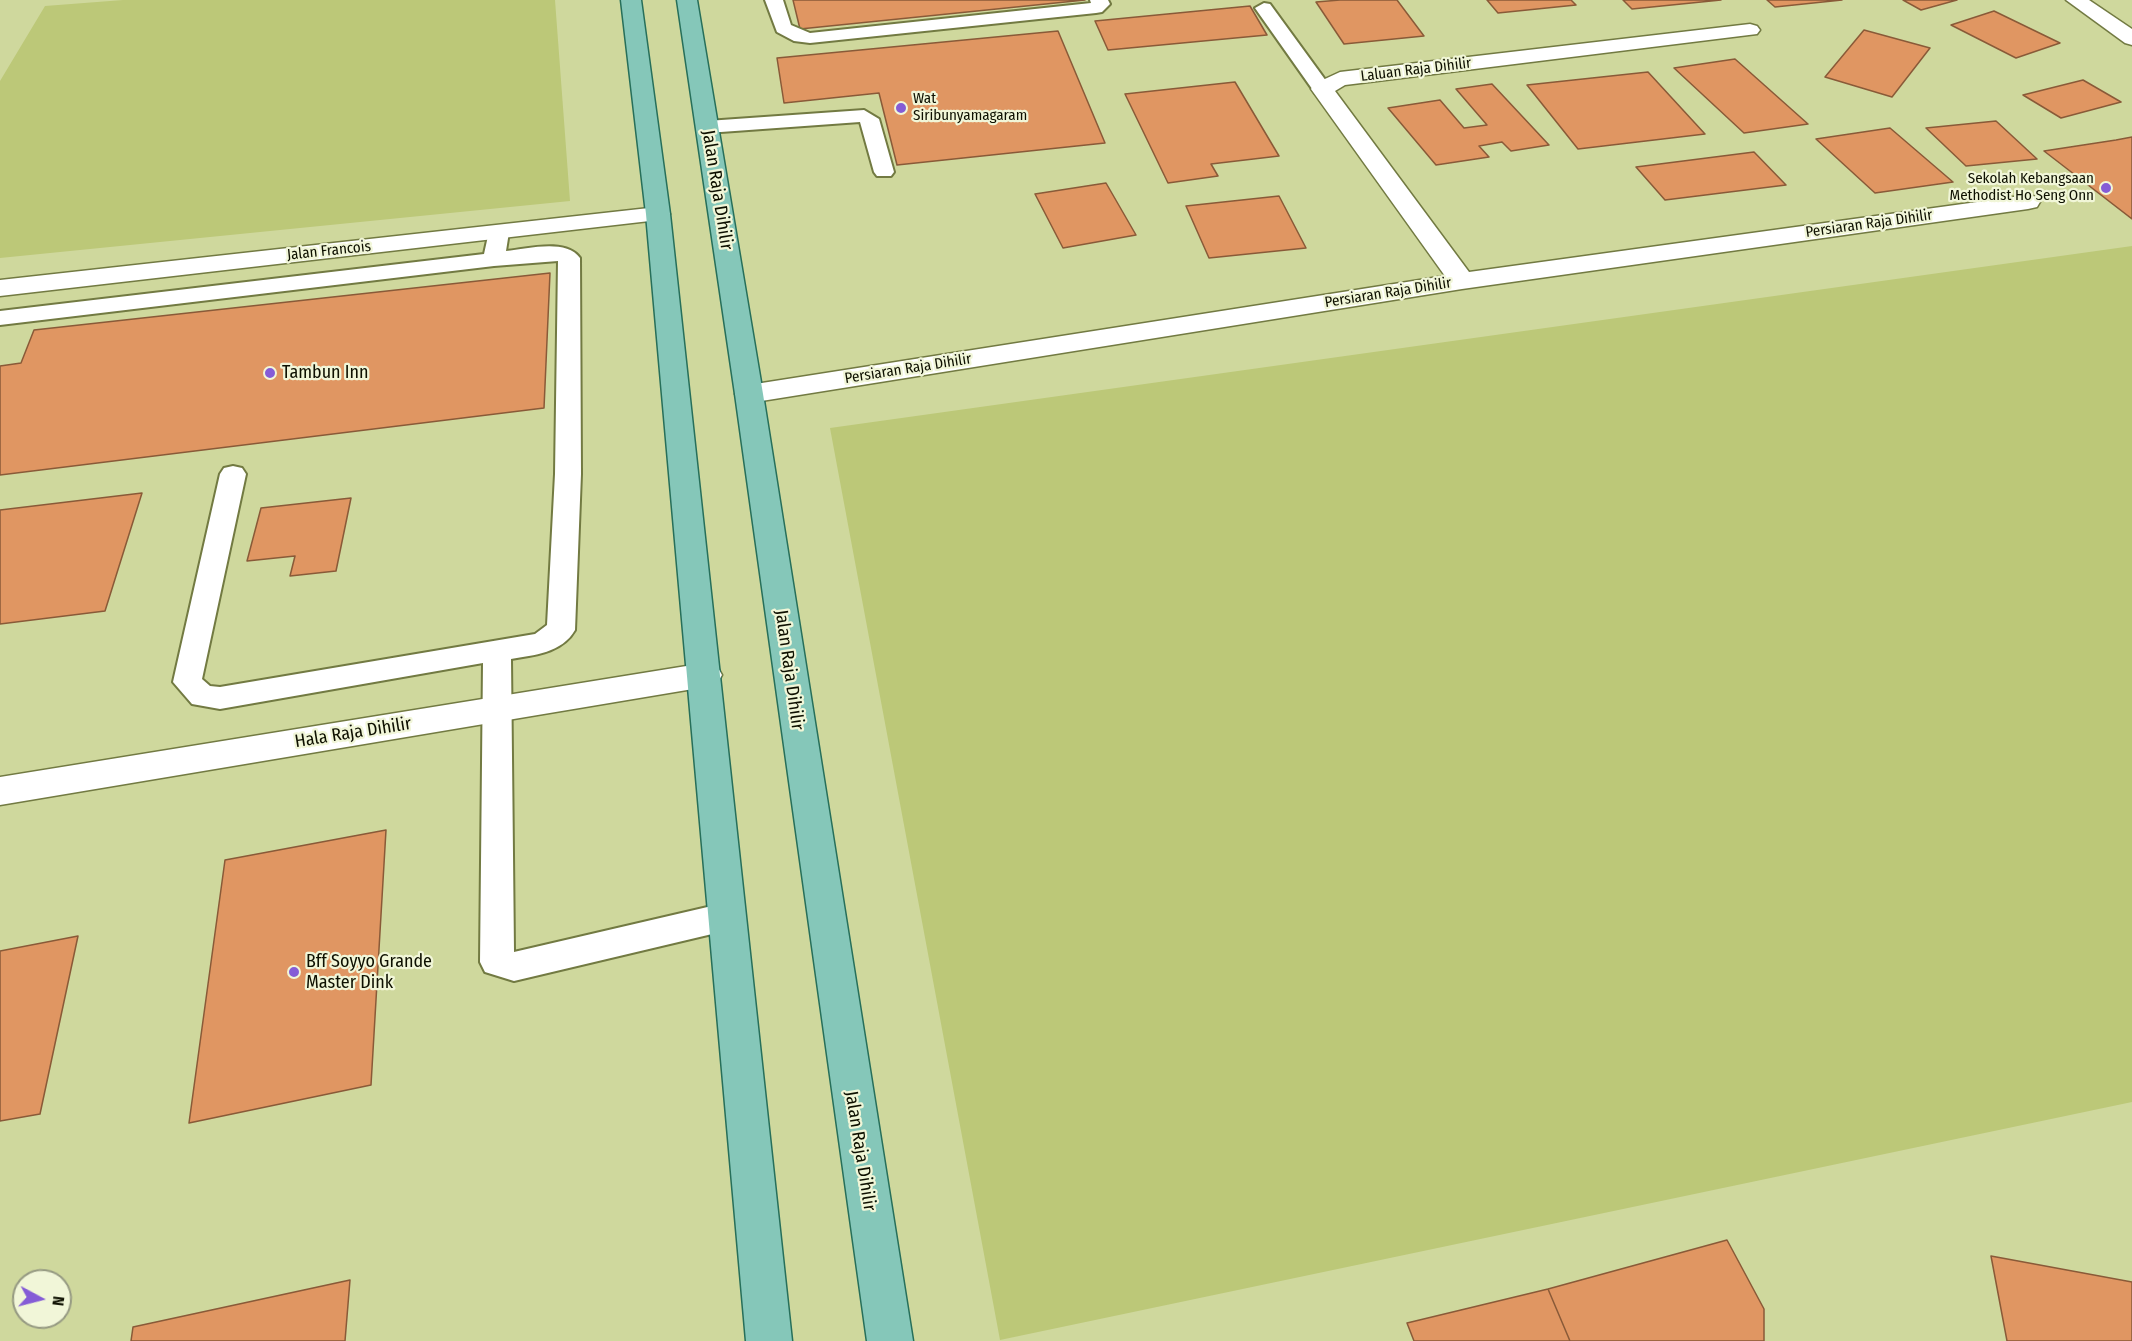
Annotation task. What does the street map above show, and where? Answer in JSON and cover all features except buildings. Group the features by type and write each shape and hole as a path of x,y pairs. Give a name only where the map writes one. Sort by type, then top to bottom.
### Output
{"main road":[{"path":"631,0 658,214 729,916 769,1341"},
{"name":"Jalan Raja Dihilir","path":"687,0 890,1341"}],"street":[{"path":"2076,0 2132,39"},
{"path":"2104,0 2132,19"},
{"name":"Laluan Raja Dihilir","path":"1322,89 1330,82 1340,79 1750,30"},
{"path":"1322,89 1462,281"},
{"name":"Persiaran Raja Dihilir","path":"748,394 1462,281 2028,202"},
{"name":"Jalan Francois","path":"0,288 658,214"},
{"name":"Hala Raja Dihilir","path":"0,791 705,675"}],"lane":[{"path":"774,0 783,28 800,37 810,38 1096,8 1101,4 1099,0"},
{"path":"1264,8 1322,89"},
{"path":"707,128 864,116 869,119 884,172"},
{"path":"494,259 498,232"},
{"path":"0,318 494,259 558,253 569,258 568,474 561,630 542,643 220,698 202,696 187,682 233,474"},
{"path":"497,649 497,962 514,967 729,916"}],"green space":[{"path":"123,0 555,0 570,201 0,258 0,81 45,6"},
{"path":"2132,246 2132,1102 1000,1340 830,428"}],"place":[{"name":"Wat Siribunyamagaram","path":"901,108"},
{"name":"Sekolah Kebangsaan Methodist Ho Seng Onn","path":"2106,188"},
{"name":"Tambun Inn","path":"270,373"},
{"name":"Bff Soyyo Grande Master Dink","path":"294,972"}]}
